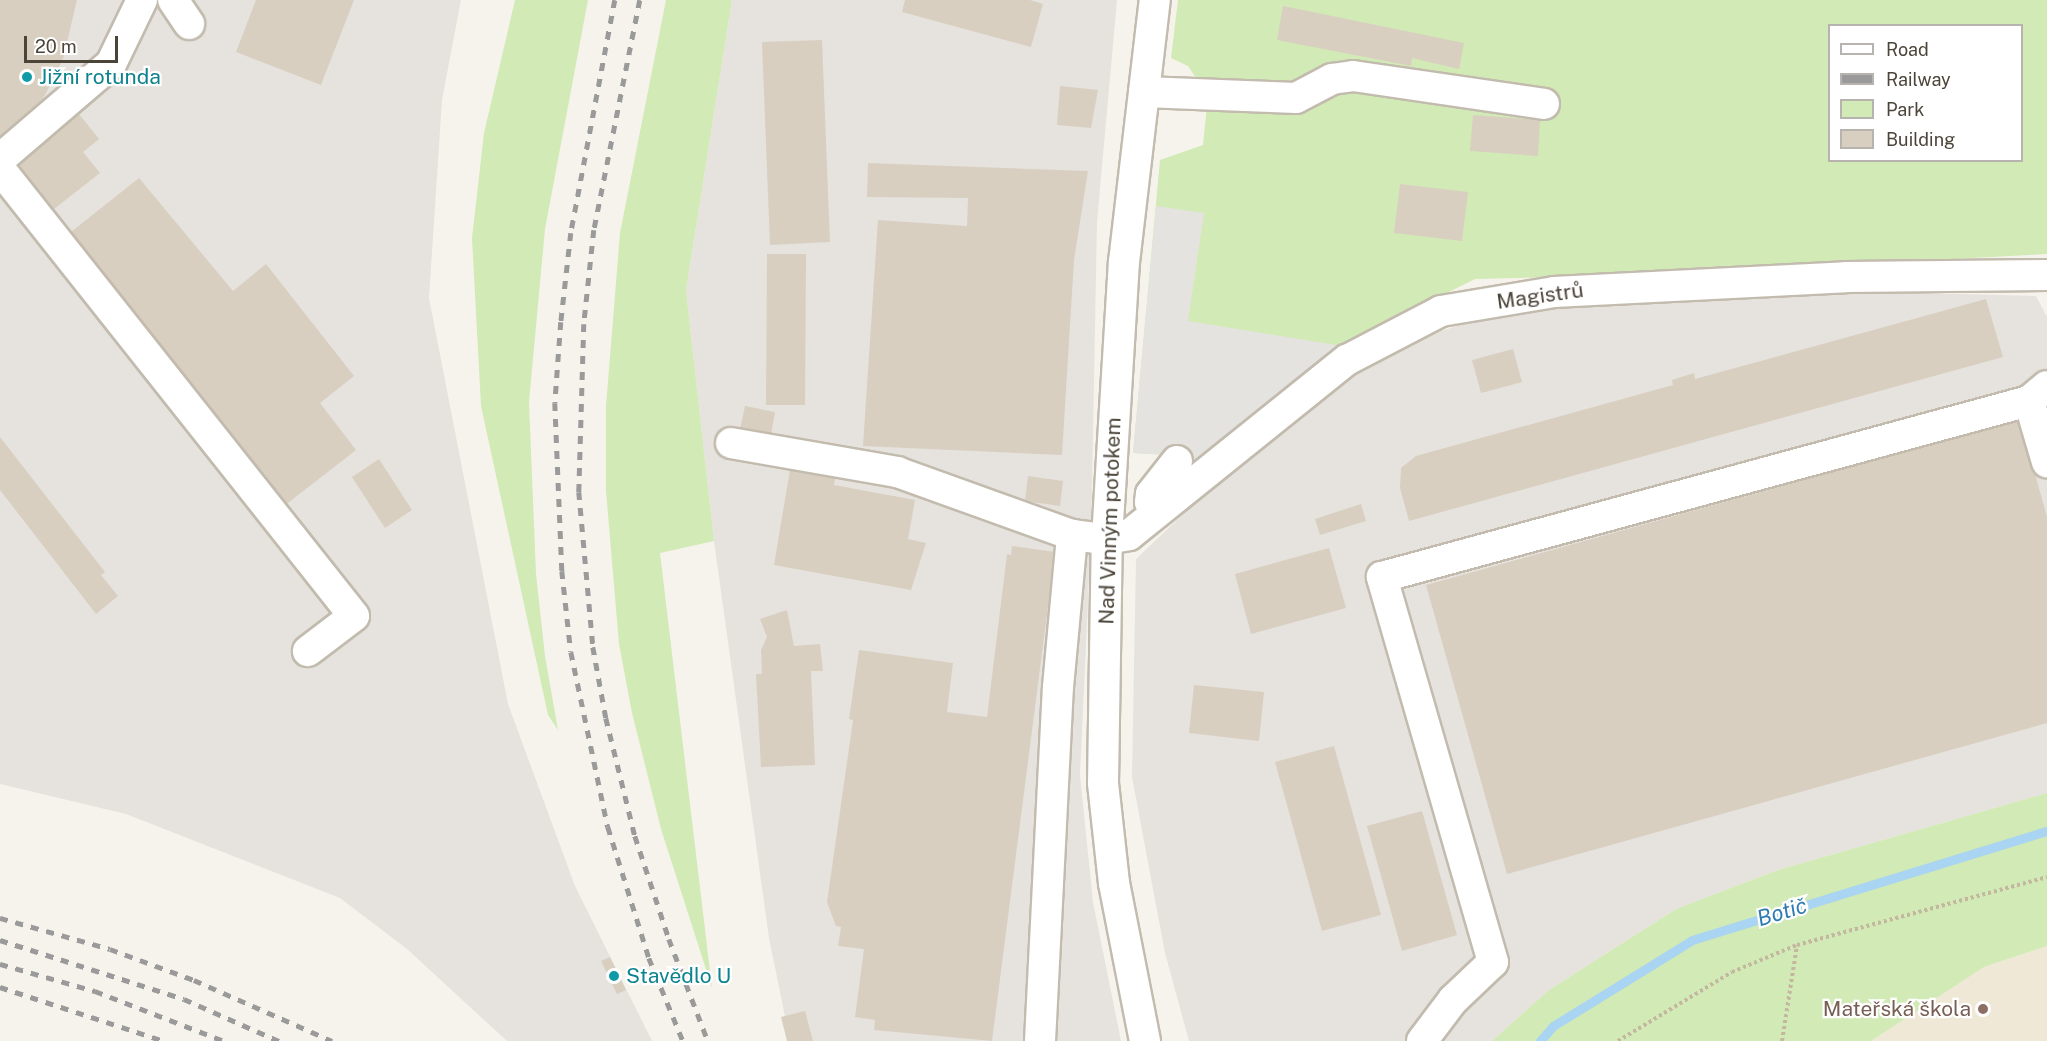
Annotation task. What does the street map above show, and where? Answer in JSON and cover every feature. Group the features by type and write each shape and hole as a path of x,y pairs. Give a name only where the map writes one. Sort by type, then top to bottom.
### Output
{"street":[{"path":"0,159 111,64 142,0"},
{"name":"Nad Vinným potokem","path":"1145,1041 1114,883 1103,783 1107,538 1124,262 1155,0"},
{"path":"1144,92 1296,98 1332,79 1353,76 1544,104"},
{"path":"0,169 354,616 308,651"},
{"name":"Magistrů","path":"1107,538 1129,535 1347,360 1441,312 1565,291 1846,277 2047,275"},
{"path":"1422,1041 1454,1000 1493,962 1382,577 2041,401 2047,462"},
{"path":"731,443 897,472 1072,535 1107,538"},
{"path":"1156,512 1150,502 1151,494 1177,461"},
{"path":"1040,1041 1058,687 1072,535"}],"path":[{"path":"1618,1041 1732,972 1797,945 2047,877"},
{"path":"1782,1041 1797,945"}],"shaded area":[{"path":"0,0 461,0 442,100 429,298 508,704 575,886 652,1041 507,1041 407,949 340,898 126,814 0,784"},
{"path":"732,0 1117,0 1097,222 1091,537 1080,775 1093,902 1121,1041 790,1041 769,938 714,541 686,290"},
{"path":"1156,206 1204,213 1188,321 1348,347 1186,468 1168,455 1133,453"},
{"path":"1846,291 2036,296 2047,317 2047,793 1778,870 1676,909 1549,990 1492,1041 1189,1041 1165,953 1132,777 1136,559 1254,447 1383,350 1521,305"},
{"name":"Mateřská škola","path":"2047,946 2047,1041 1871,1041 1984,967"}],"green space":[{"path":"515,0 588,0 545,229 529,402 536,574 545,656 558,730 548,715 481,406 472,238 484,133"},
{"path":"666,0 732,0 686,290 714,541 660,553 712,988 661,829 632,713 619,644 606,491 606,406 620,233"},
{"path":"1178,0 2047,0 2047,254 1649,275 1475,279 1372,330 1168,455 1133,453 1160,160 1203,145 1209,85 1198,81 1188,66 1171,58"},
{"path":"2047,793 2047,946 1984,967 1871,1041 1492,1041 1549,990 1676,909 1778,870"}],"building":[{"name":"Jižní rotunda","path":"0,0 77,0 63,59 45,95 26,123 0,144"},
{"path":"256,0 354,0 321,85 236,52"},
{"path":"905,0 1030,0 1043,4 1031,47 902,12"},
{"path":"1283,6 1464,43 1459,69 1412,58 1411,66 1277,40"},
{"path":"822,40 830,242 770,245 762,42"},
{"path":"1060,86 1098,90 1091,128 1057,125"},
{"path":"79,114 99,139 83,152 100,173 54,209 17,163"},
{"path":"1473,115 1540,120 1538,156 1470,151"},
{"path":"868,163 1088,171 1074,260 1062,455 863,446 878,220 967,226 968,198 867,197"},
{"path":"139,178 233,291 266,264 354,376 320,403 356,450 284,506 71,232"},
{"path":"1400,184 1468,192 1462,241 1394,233"},
{"path":"767,254 806,254 805,405 766,405"},
{"path":"1986,299 2003,357 1409,521 1400,488 1401,468 1416,456 1673,385 1672,380 1694,373 1695,379"},
{"path":"1513,349 1522,382 1481,393 1472,360"},
{"path":"745,406 775,412 771,435 740,429"},
{"path":"2020,420 2047,517 2047,723 1507,874 1426,585"},
{"path":"0,437 105,572 101,575 118,596 96,614 0,490"},
{"path":"379,459 412,510 385,528 352,477"},
{"path":"791,464 836,472 834,485 915,500 908,539 926,543 911,590 774,565"},
{"path":"1028,476 1063,481 1060,506 1025,501"},
{"path":"1361,504 1366,521 1320,535 1315,519"},
{"path":"1012,546 1055,552 992,1041 874,1030 875,1020 855,1017 864,949 838,946 841,927 836,926 827,902 853,720 849,719 859,650 953,663 947,712 987,717 1007,554 1011,555"},
{"path":"1329,548 1346,608 1251,634 1235,574"},
{"path":"787,610 794,646 820,644 823,671 811,671 815,765 761,767 756,674 762,674 761,650 767,637 760,619"},
{"path":"1194,685 1264,692 1259,741 1189,733"},
{"path":"1334,746 1381,915 1322,931 1275,762"},
{"path":"1422,811 1457,935 1402,951 1367,826"},
{"name":"Stavědlo U","path":"610,957 626,990 617,994 601,961"},
{"path":"805,1011 813,1041 787,1041 781,1017"}],"waterway":[{"name":"Botič","path":"1540,1041 1553,1026 1692,940 2047,831"}],"railway":[{"path":"615,0 571,233 561,322 555,403 562,571 571,652 608,827 649,958 683,1041"},
{"path":"640,0 594,230 584,324 579,492 593,647 606,718 635,836 669,939 708,1041"},
{"path":"0,918 110,949 194,980 332,1041"},
{"path":"0,940 184,999 279,1041"},
{"path":"0,964 95,991 224,1041"},
{"path":"0,987 164,1041"}],"place":[{"name":"Jižní rotunda","path":"27,77"},
{"name":"Stavědlo U","path":"614,976"},
{"name":"Mateřská škola","path":"1983,1009"}]}
